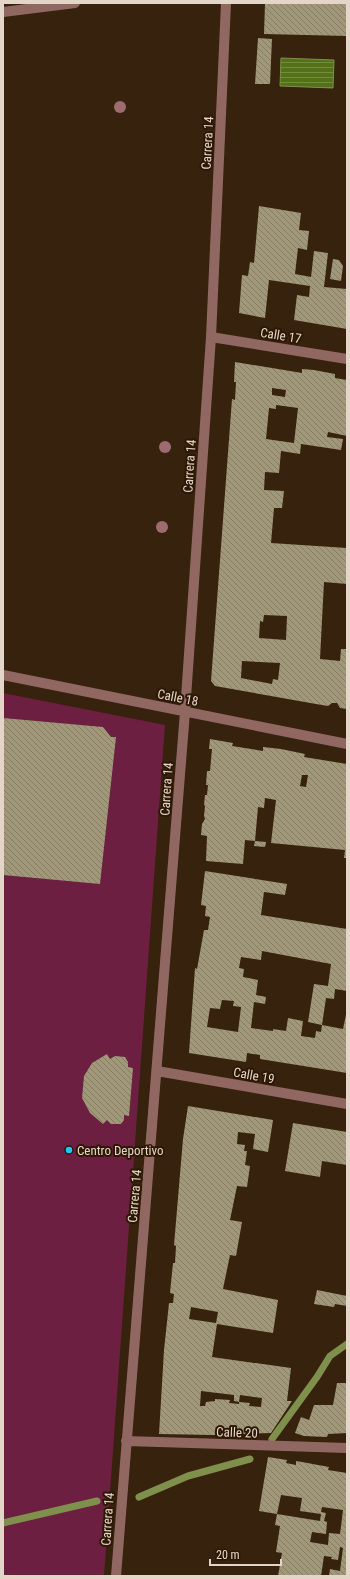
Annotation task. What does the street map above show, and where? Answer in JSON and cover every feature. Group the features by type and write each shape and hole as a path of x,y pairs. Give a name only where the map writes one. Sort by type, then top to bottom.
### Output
{"street":[{"path":"3,12 75,3"},
{"name":"Carrera 14","path":"116,1576 185,712 211,337 226,3"},
{"name":"Calle 17","path":"211,337 347,359"},
{"name":"Calle 18","path":"3,675 347,744"},
{"name":"Calle 19","path":"157,1071 347,1104"},
{"name":"Calle 20","path":"126,1441 347,1448"}],"shaded area":[{"path":"281,58 334,60 333,88 280,86"},
{"name":"Centro Deportivo","path":"3,693 165,725 104,1576 3,1576"}],"building":[{"path":"265,3 347,3 347,36 264,34"},
{"path":"258,38 272,39 270,84 255,84"},
{"path":"259,206 301,213 299,230 309,231 307,250 298,248 295,274 311,277 314,251 328,253 324,287 347,289 347,329 294,320 297,295 309,297 310,286 269,280 265,318 239,313 242,275 248,276 250,262 254,263"},
{"path":"333,259 339,260 343,266 341,281 330,279"},
{"path":"235,362 302,373 302,369 314,370 335,374 335,378 347,380 347,436 328,432 327,437 343,439 341,450 301,444 300,454 281,451 279,473 265,472 264,490 284,491 282,508 274,508 271,543 347,548 347,584 324,582 320,659 340,661 341,649 347,649 347,709 340,708 337,703 332,703 328,706 215,686 211,681 232,399 235,400 236,382 234,382","holes":["272,388 286,390 285,397 272,395","276,405 298,408 294,443 266,439 269,408 276,409","264,615 287,616 286,640 259,638 260,621 263,622","242,661 280,663 278,680 273,679 272,684 241,678"]},
{"path":"3,718 103,727 111,737 116,737 100,884 3,875"},
{"path":"210,739 233,743 232,746 263,751 263,747 281,749 305,754 304,757 347,764 347,858 344,858 345,850 271,843 276,800 265,798 264,808 258,807 255,841 245,840 243,864 206,861 207,836 201,835 202,824 205,819 204,805 208,785 206,785 207,771 210,771 212,749 209,749","holes":["302,775 308,775 306,787 300,786"]},
{"path":"255,841 266,842 265,847 254,846"},
{"path":"205,871 287,884 285,895 264,892 261,915 347,929 347,991 335,989 334,999 326,998 322,1025 343,1029 347,1010 347,1073 260,1059 260,1055 247,1053 246,1062 189,1053 195,968 197,969 204,930 208,930 210,917 205,916 206,906 201,905","holes":["262,951 331,964 328,986 314,984 308,1022 322,1025 321,1032 316,1031 315,1038 301,1036 303,1021 288,1018 286,1031 251,1028 254,1002 265,1004 266,997 256,995 258,980 243,977 244,969 239,968 241,957 261,960","222,1000 234,1001 233,1006 241,1007 238,1032 207,1027 210,1008 220,1009"]},
{"path":"107,1054 110,1059 115,1056 125,1057 128,1062 128,1067 133,1068 129,1116 124,1115 124,1120 121,1124 111,1124 107,1120 103,1124 90,1113 82,1098 84,1076 92,1063"},
{"path":"188,1106 273,1120 268,1152 253,1149 255,1134 238,1132 237,1144 245,1145 244,1151 247,1151 245,1165 250,1166 247,1187 237,1186 230,1220 242,1222 236,1256 230,1255 223,1289 278,1300 273,1333 217,1324 212,1357 291,1368 287,1401 292,1401 271,1433 212,1435 159,1434 164,1350 169,1303 173,1303 174,1294 170,1293 173,1263 175,1263 176,1246 174,1245 183,1139","holes":["191,1307 218,1312 216,1323 189,1319","201,1391 234,1395 234,1401 239,1402 239,1404 229,1403 230,1400 215,1399 215,1401 206,1402 205,1406 200,1406","240,1395 262,1398 261,1407 249,1406 250,1403 239,1402"]},
{"path":"293,1123 347,1132 347,1165 322,1161 320,1177 285,1171"},
{"path":"317,1290 347,1296 347,1306 335,1304 334,1307 314,1304"},
{"path":"337,1383 347,1383 347,1433 328,1434 327,1437 304,1436 295,1433 301,1417 309,1420 314,1405 333,1405"},
{"path":"268,1457 287,1460 286,1463 296,1465 296,1461 329,1467 328,1470 347,1473 347,1576 329,1576 330,1569 340,1571 343,1548 340,1547 338,1560 331,1559 332,1557 324,1556 321,1576 278,1576 282,1553 276,1552 280,1526 275,1525 277,1514 259,1511","holes":["281,1495 302,1498 300,1511 321,1514 320,1521 277,1514","322,1507 343,1510 340,1534 329,1533 328,1545 310,1542 312,1532 326,1534 327,1522 324,1521 326,1513 321,1512"]}],"waterway":[{"path":"272,1439 317,1377 330,1356 347,1344"},
{"path":"139,1497 188,1476 250,1459"},
{"path":"3,1523 97,1501"}],"place":[{"name":"Centro Deportivo","path":"69,1150"}]}
